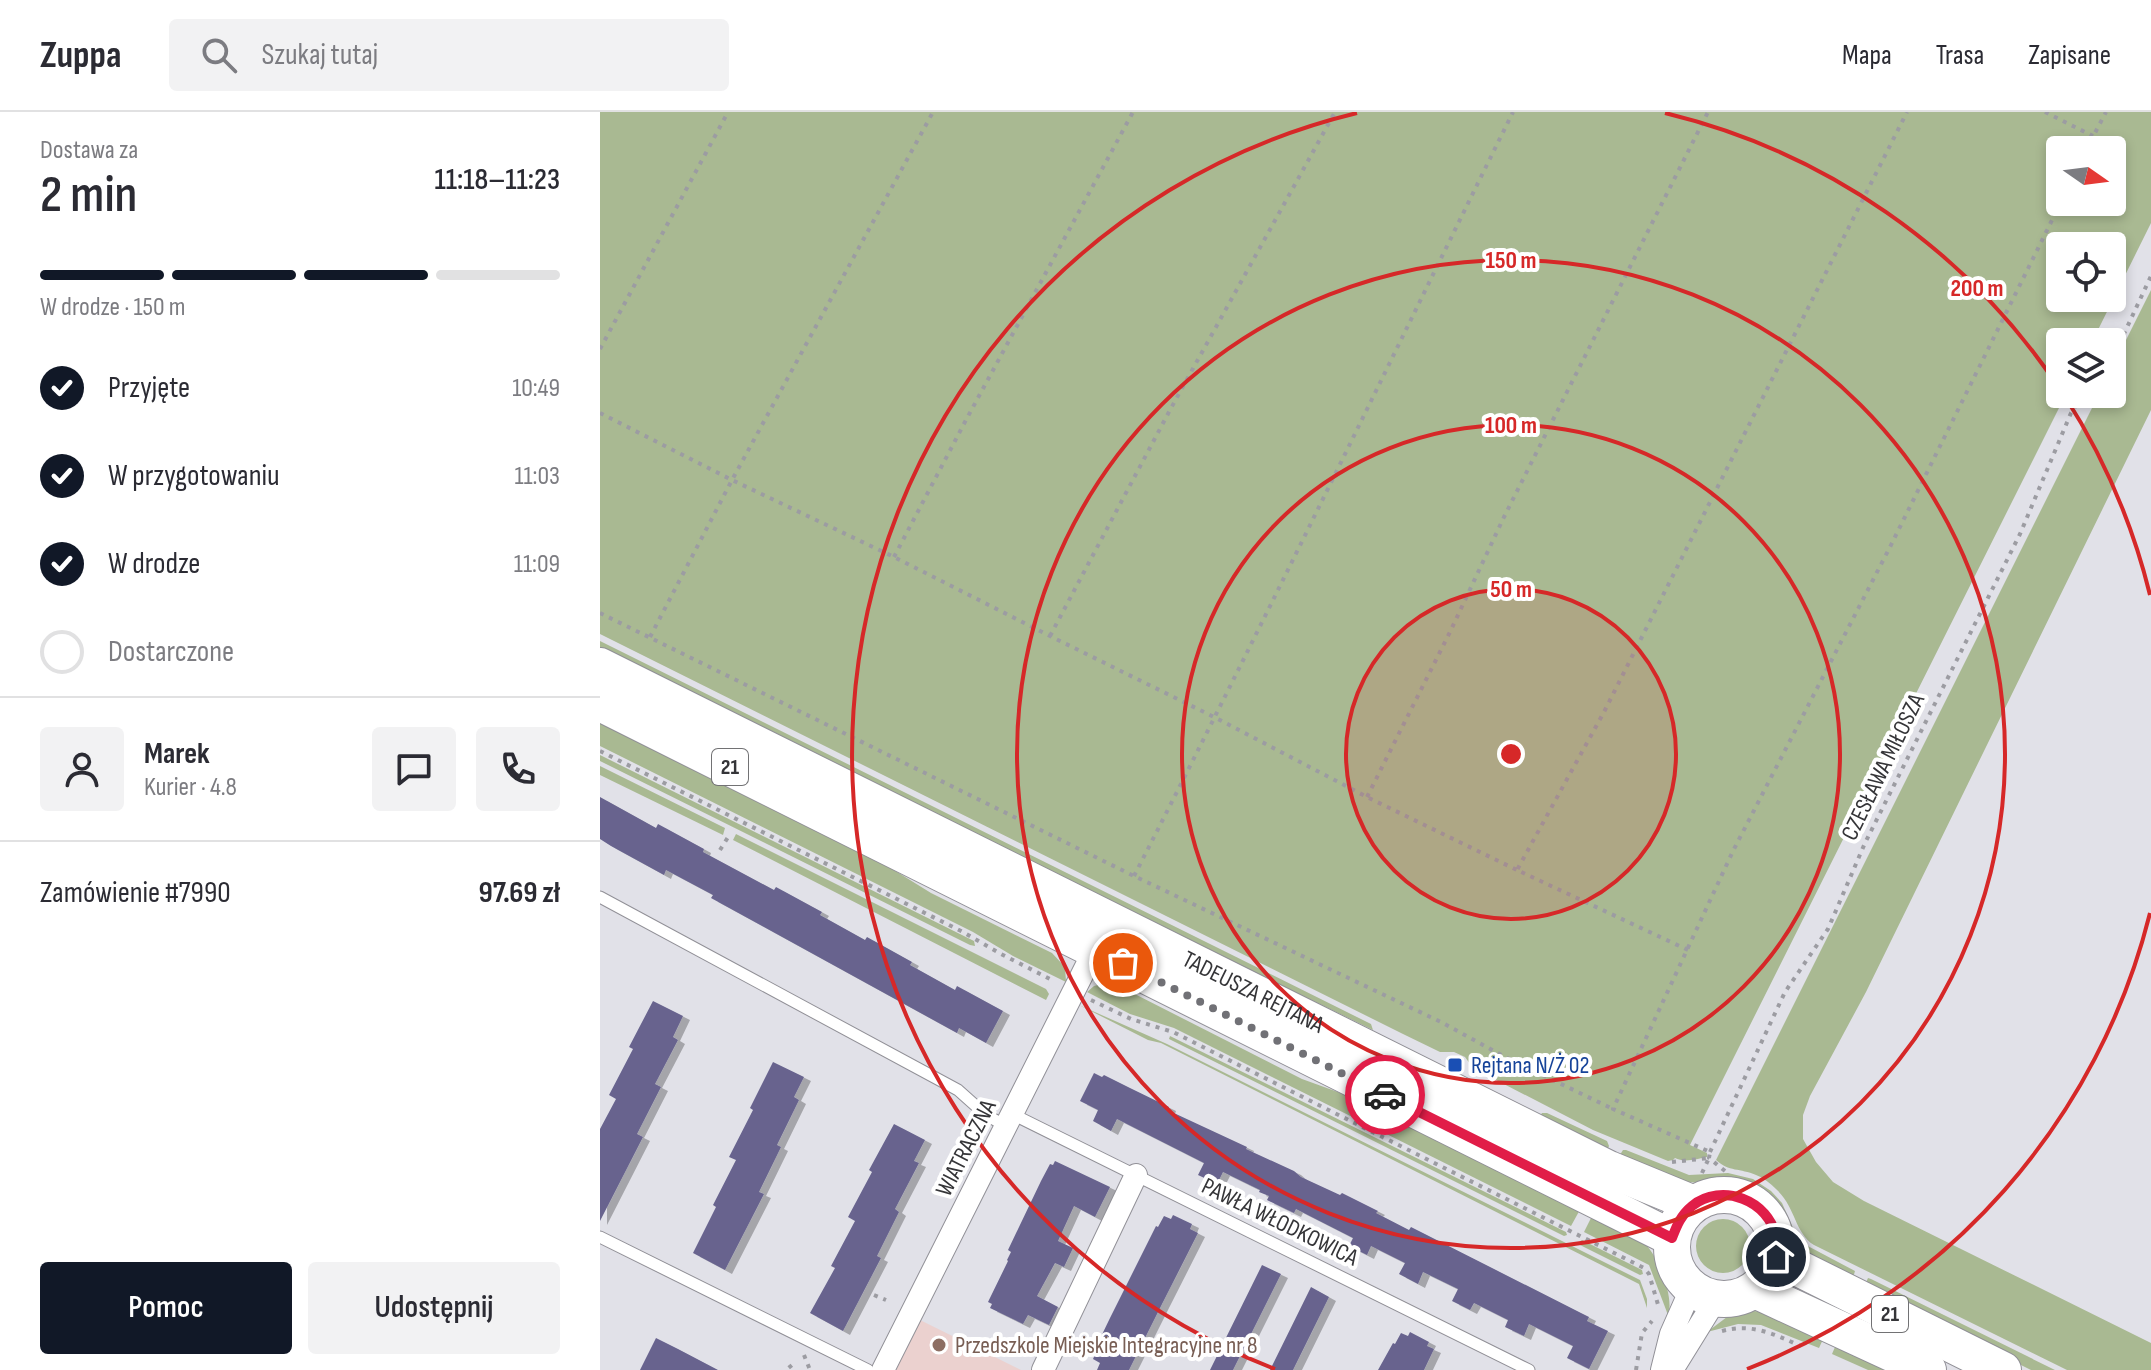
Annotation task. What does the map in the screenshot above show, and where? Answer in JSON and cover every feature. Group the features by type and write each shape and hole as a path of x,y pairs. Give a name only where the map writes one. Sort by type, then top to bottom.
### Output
{"main road":[{"name":"TADEUSZA REJTANA","path":"600,666 1609,1169 1698,1189"},
{"name":"TADEUSZA REJTANA","path":"600,703 1672,1238"},
{"path":"1698,1189 1713,1195 1733,1195 1753,1203 1768,1217 1776,1236 1776,1257 1769,1276 1755,1290 1743,1296 1730,1299 1704,1294 1679,1274 1675,1266 1672,1238 1679,1219 1698,1189"},
{"name":"21","path":"1776,1257 2003,1370"},
{"name":"21","path":"1755,1290 1928,1370"}],"street":[{"name":"WIATRACZNA","path":"883,1370 1095,949"},
{"path":"1043,1370 1136,1175"},
{"path":"1662,1370 1671,1334 1704,1294"},
{"path":"1672,1370 1704,1294"}],"lane":[{"name":"PAWŁA WŁODKOWICA","path":"600,897 958,1090 986,1115 1009,1120 1136,1175 1529,1370"},
{"path":"600,1237 868,1370"}],"path":[{"path":"600,349 728,112"},
{"path":"650,637 933,112"},
{"path":"894,557 1133,112"},
{"path":"1050,636 1163,423 1335,112"},
{"path":"1134,876 1216,718 1513,112"},
{"path":"1367,797 1708,112"},
{"path":"1517,870 1604,712 1907,112"},
{"path":"2045,112 2093,136 2106,112"},
{"path":"1613,1109 1733,851 1890,547 2054,216"},
{"path":"2126,329 2151,276"},
{"name":"CZESŁAWA MIŁOSZA","path":"1698,1189 1710,1152 1785,992 1828,929 1865,843 2020,534 2074,408"},
{"path":"600,413 1216,718 1367,797 1688,950"},
{"path":"600,613 1134,876 1441,1022 1505,1057 1710,1152"},
{"path":"600,751 1065,986"},
{"path":"720,850 730,834"},
{"path":"1084,996 1131,1019 1173,1032 1647,1271 1662,1314 1647,1324 1642,1333 1636,1370"},
{"path":"1664,1163 1709,1158 1725,1171"},
{"path":"874,1295 886,1300"},
{"path":"1712,1335 1736,1328 1753,1328 1810,1349"}],"shaded area":[{"name":"Przedszkole Miejskie Integracyjne nr 8","path":"920,1320 1021,1370 895,1370"}],"green space":[{"path":"600,112 2151,112 2151,223 2126,273 2126,232 2046,232 2046,312 2107,312 2099,328 2046,328 2046,408 2059,408 1690,1145 1707,1153 1707,1157 1668,1161 1593,1130 1473,1068 1465,1057 1454,1052 1440,1052 600,634"},
{"path":"2151,290 2151,410 1803,1115 1803,1139 1816,1162 1833,1182 1864,1201 2151,1343 2151,1370 2067,1370 1814,1245 1802,1233 1783,1196 1771,1185 1759,1176 1725,1166 1716,1160 2092,408 2126,408 2126,340"},
{"path":"600,641 1371,1024 1373,1030 600,653"},
{"path":"600,717 847,841 931,893 1052,953 1065,967 1066,982 973,932 600,746"},
{"path":"600,755 974,941 975,946 600,761"},
{"path":"600,766 725,828 723,835 600,775"},
{"path":"736,834 1046,989 1049,994 1046,1000 733,840"},
{"path":"1102,984 1119,986 1302,1079 1382,1108 1582,1206 1571,1226 1174,1028 1130,1014 1087,992"},
{"path":"1079,1005 1167,1044 1640,1280 1647,1308 1639,1284 1161,1043 1148,1040"},
{"path":"1170,1036 1566,1232 1567,1235 1169,1039"},
{"path":"1542,1113 1607,1141 1609,1146 1606,1153 1540,1116"},
{"path":"1623,1150 1689,1175 1728,1173 1753,1179 1782,1203 1797,1237 1804,1244 1855,1271 1852,1281 1805,1254 1778,1206 1754,1185 1735,1179 1681,1181 1618,1158"},
{"path":"1594,1212 1648,1247 1667,1287 1668,1315 1649,1265 1584,1232"},
{"path":"1723,1219 1734,1221 1742,1227 1748,1235 1748,1257 1742,1265 1734,1271 1723,1273 1712,1271 1704,1265 1698,1257 1696,1246 1698,1235 1704,1227 1712,1221"},
{"path":"1582,1240 1642,1270 1643,1274 1580,1245"},
{"path":"1868,1278 2055,1370 2031,1370 1864,1287"},
{"path":"1767,1312 1825,1335 1819,1348 1761,1325 1738,1324 1707,1332 1731,1314"},
{"path":"1838,1340 1903,1370 1868,1370 1832,1354"}],"building":[{"path":"600,797 656,828 658,824 704,849 703,852 822,912 820,915 912,962 910,965 955,990 957,986 1003,1011 986,1043 959,1028 957,1033 711,898 713,895 666,870 664,875 600,839"},
{"path":"653,1001 683,1016 673,1037 678,1040 655,1084 661,1087 637,1134 643,1137 600,1221 600,1129 616,1099 609,1095"},
{"path":"773,1062 804,1077 794,1097 799,1100 759,1192 764,1194 725,1270 693,1253 736,1160 729,1157"},
{"path":"1094,1073 1169,1107 1168,1110 1247,1147 1301,1177 1340,1195 1342,1193 1409,1230 1411,1227 1589,1317 1587,1321 1608,1331 1589,1369 1567,1358 1573,1346 1529,1324 1524,1336 1505,1327 1508,1320 1474,1303 1470,1310 1452,1301 1458,1289 1423,1272 1418,1284 1399,1274 1405,1263 1371,1246 1367,1255 1349,1246 1353,1238 1296,1209 1294,1213 1267,1200 1269,1196 1260,1190 1223,1172 1217,1184 1198,1175 1204,1163 1117,1119 1111,1131 1093,1121 1098,1110 1080,1101"},
{"path":"894,1124 925,1140 914,1161 919,1163 895,1209 899,1212 877,1256 881,1258 843,1331 810,1313 835,1268 831,1266 855,1221 848,1217"},
{"path":"1055,1161 1110,1187 1095,1217 1074,1206 1058,1241 1073,1248 1064,1267 1055,1263 1037,1296 1058,1307 1049,1325 1028,1315 1023,1324 990,1308 992,1304 988,1302 1008,1261 1011,1252 1008,1250 1041,1181"},
{"path":"1173,1215 1192,1224 1190,1229 1198,1233 1129,1370 1097,1370 1100,1363 1093,1359 1096,1347 1110,1318 1156,1226 1164,1216 1171,1219"},
{"path":"1262,1265 1281,1274 1233,1370 1210,1370"},
{"path":"1311,1287 1329,1297 1293,1370 1270,1370"},
{"path":"1410,1332 1429,1342 1427,1346 1434,1349 1424,1370 1378,1370 1401,1333 1408,1336"},
{"path":"656,1338 678,1349 718,1370 640,1370"}],"way so far":[{"path":"1123,963 1385,1095"}],"place":[{"name":"Rejtana N/Ż 02","path":"1455,1065"},
{"name":"Przedszkole Miejskie Integracyjne nr 8","path":"939,1345"}],"route":[{"path":"1385,1095 1672,1238 1679,1219 1694,1204 1713,1195 1733,1195 1753,1203 1768,1217 1776,1236 1776,1257"}]}
